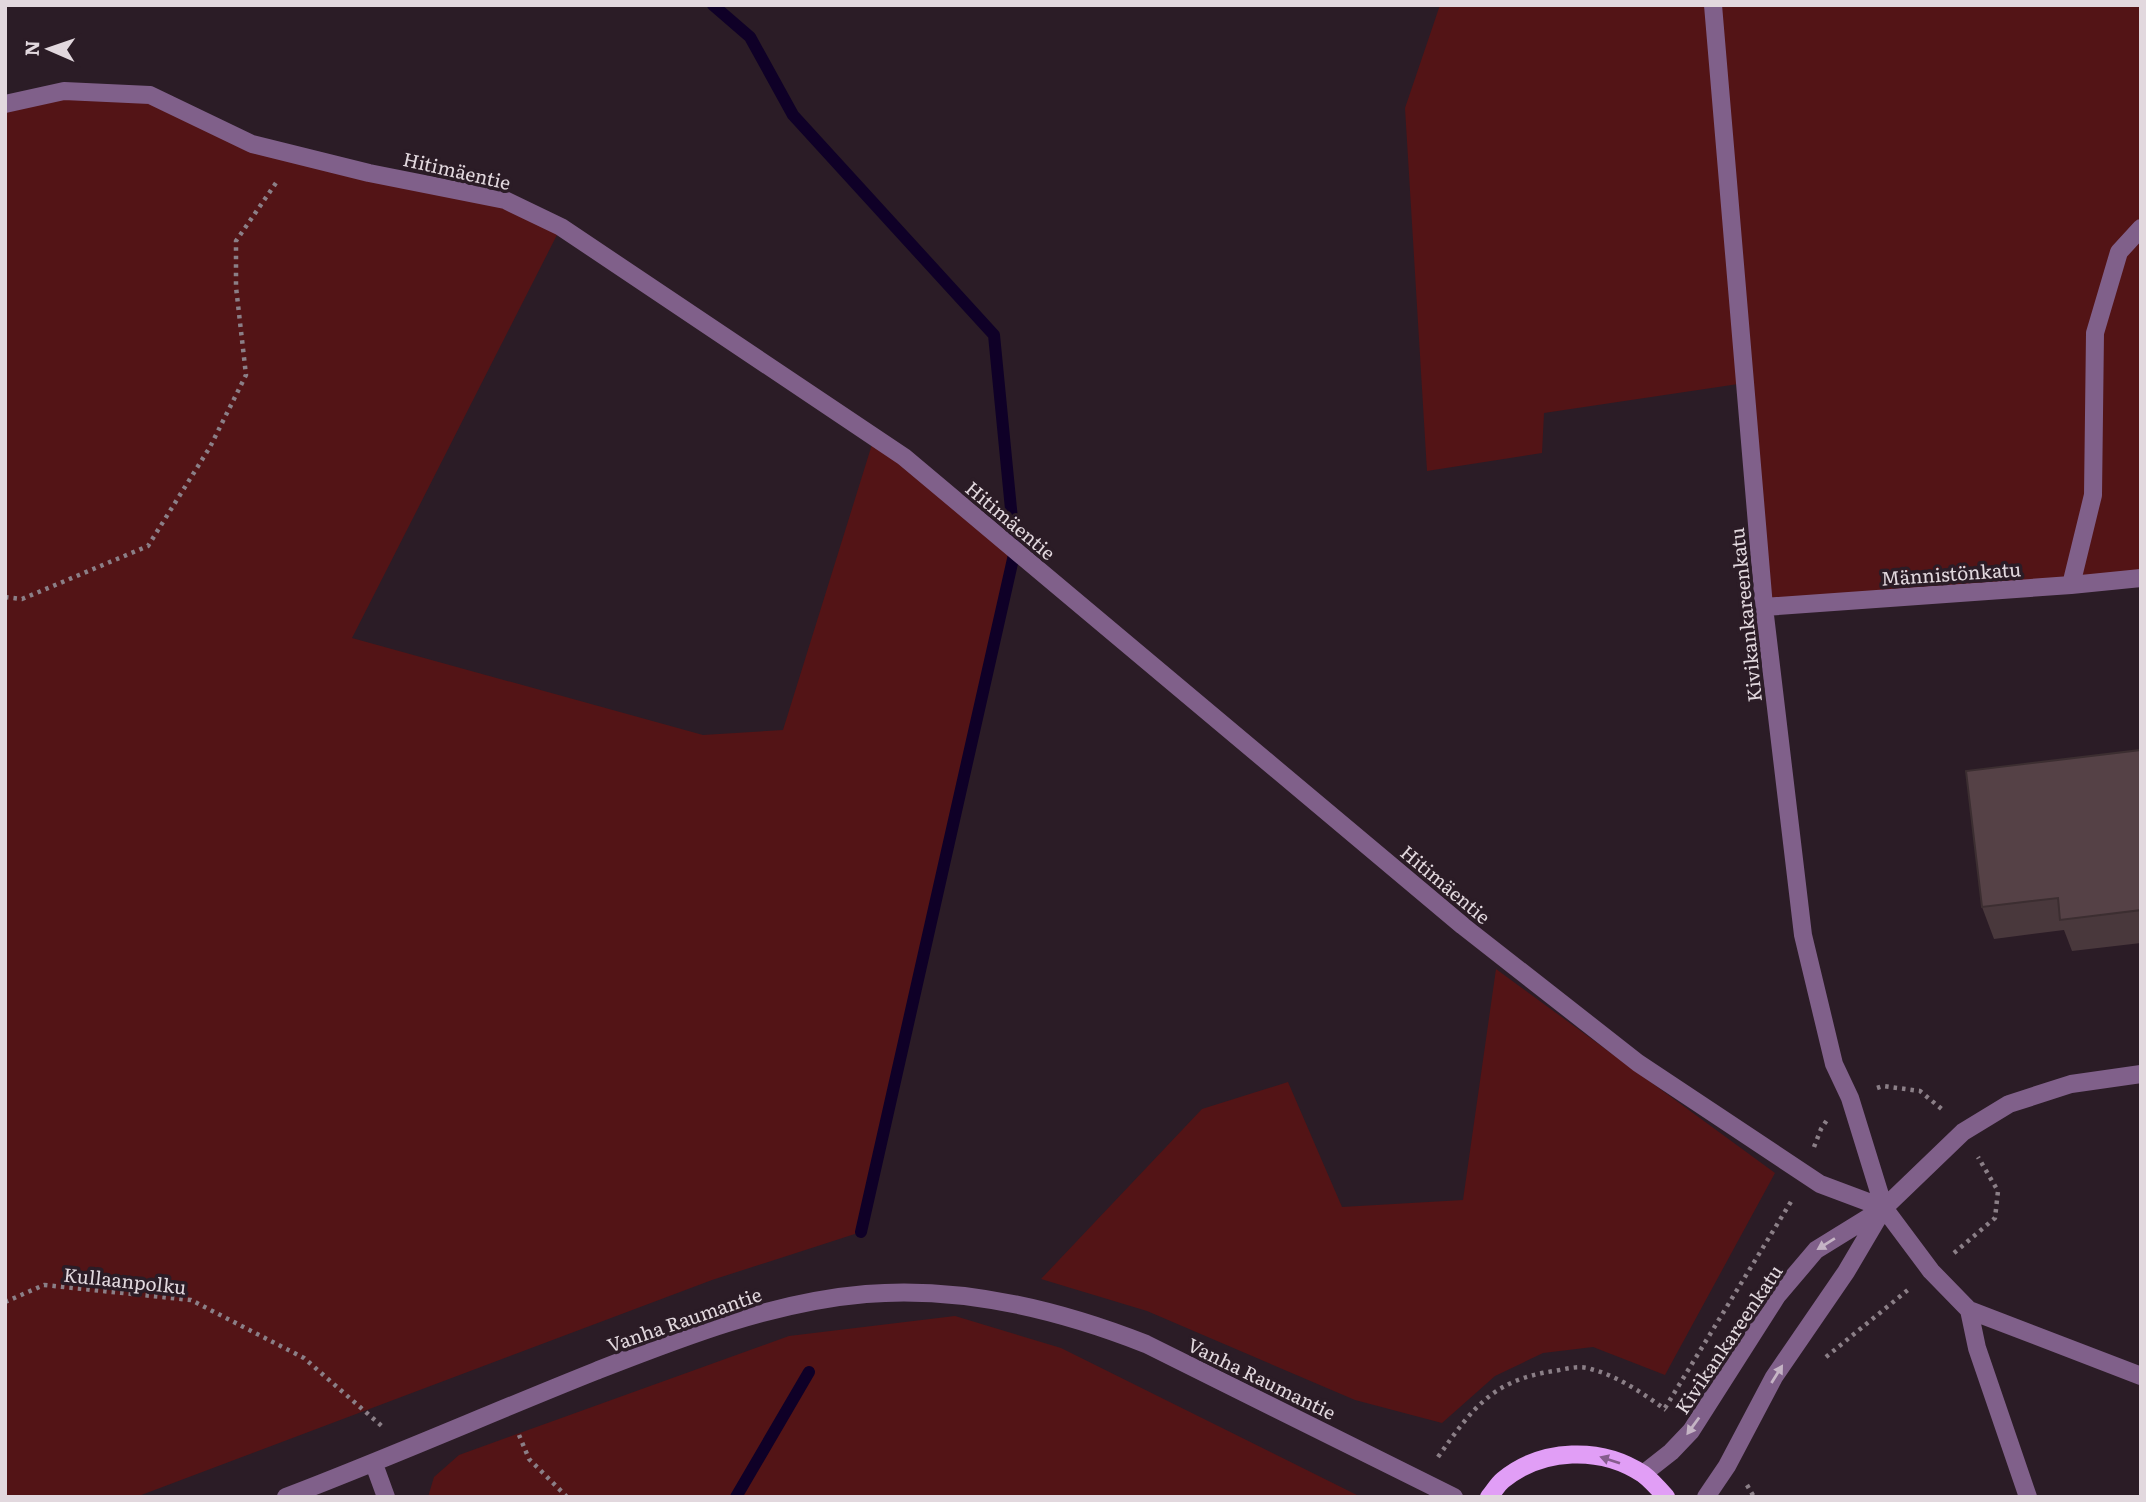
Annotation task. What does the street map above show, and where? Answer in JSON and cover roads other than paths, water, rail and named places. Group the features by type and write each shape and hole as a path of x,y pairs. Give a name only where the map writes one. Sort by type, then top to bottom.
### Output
{"main road":[{"path":"1489,1497 1503,1480 1535,1461 1572,1453 1609,1458 1643,1474 1667,1497"}],"street":[{"name":"Kivikankareenkatu","path":"1643,1474 1690,1431 1777,1296 1816,1250 1884,1208 1850,1098 1834,1064 1804,936 1764,607 1713,5"},
{"name":"Hitimäentie","path":"5,104 64,91 150,96 252,144 369,173 505,200 561,227 904,457 1462,926 1638,1063 1820,1184 1884,1208"},
{"path":"2071,585 2093,495 2095,333 2119,252 2141,228"},
{"name":"Männistönkatu","path":"1764,607 2141,578"},
{"path":"1706,1497 1727,1466 1774,1377 1846,1272 1884,1208 1963,1132 2009,1104 2071,1084 2141,1074"},
{"path":"1884,1208 1931,1271 1969,1310 2141,1376"},
{"name":"Vanha Raumantie","path":"286,1497 374,1464 674,1340 746,1316 866,1294 922,1294 969,1297 1053,1312 1100,1326 1146,1344 1454,1497"},
{"path":"1969,1310 1977,1348 2028,1497"},
{"path":"374,1464 386,1497"}],"waterway":[{"path":"713,5 750,37 793,115 994,335 1015,550 861,1232"},
{"path":"736,1497 809,1372"}]}
